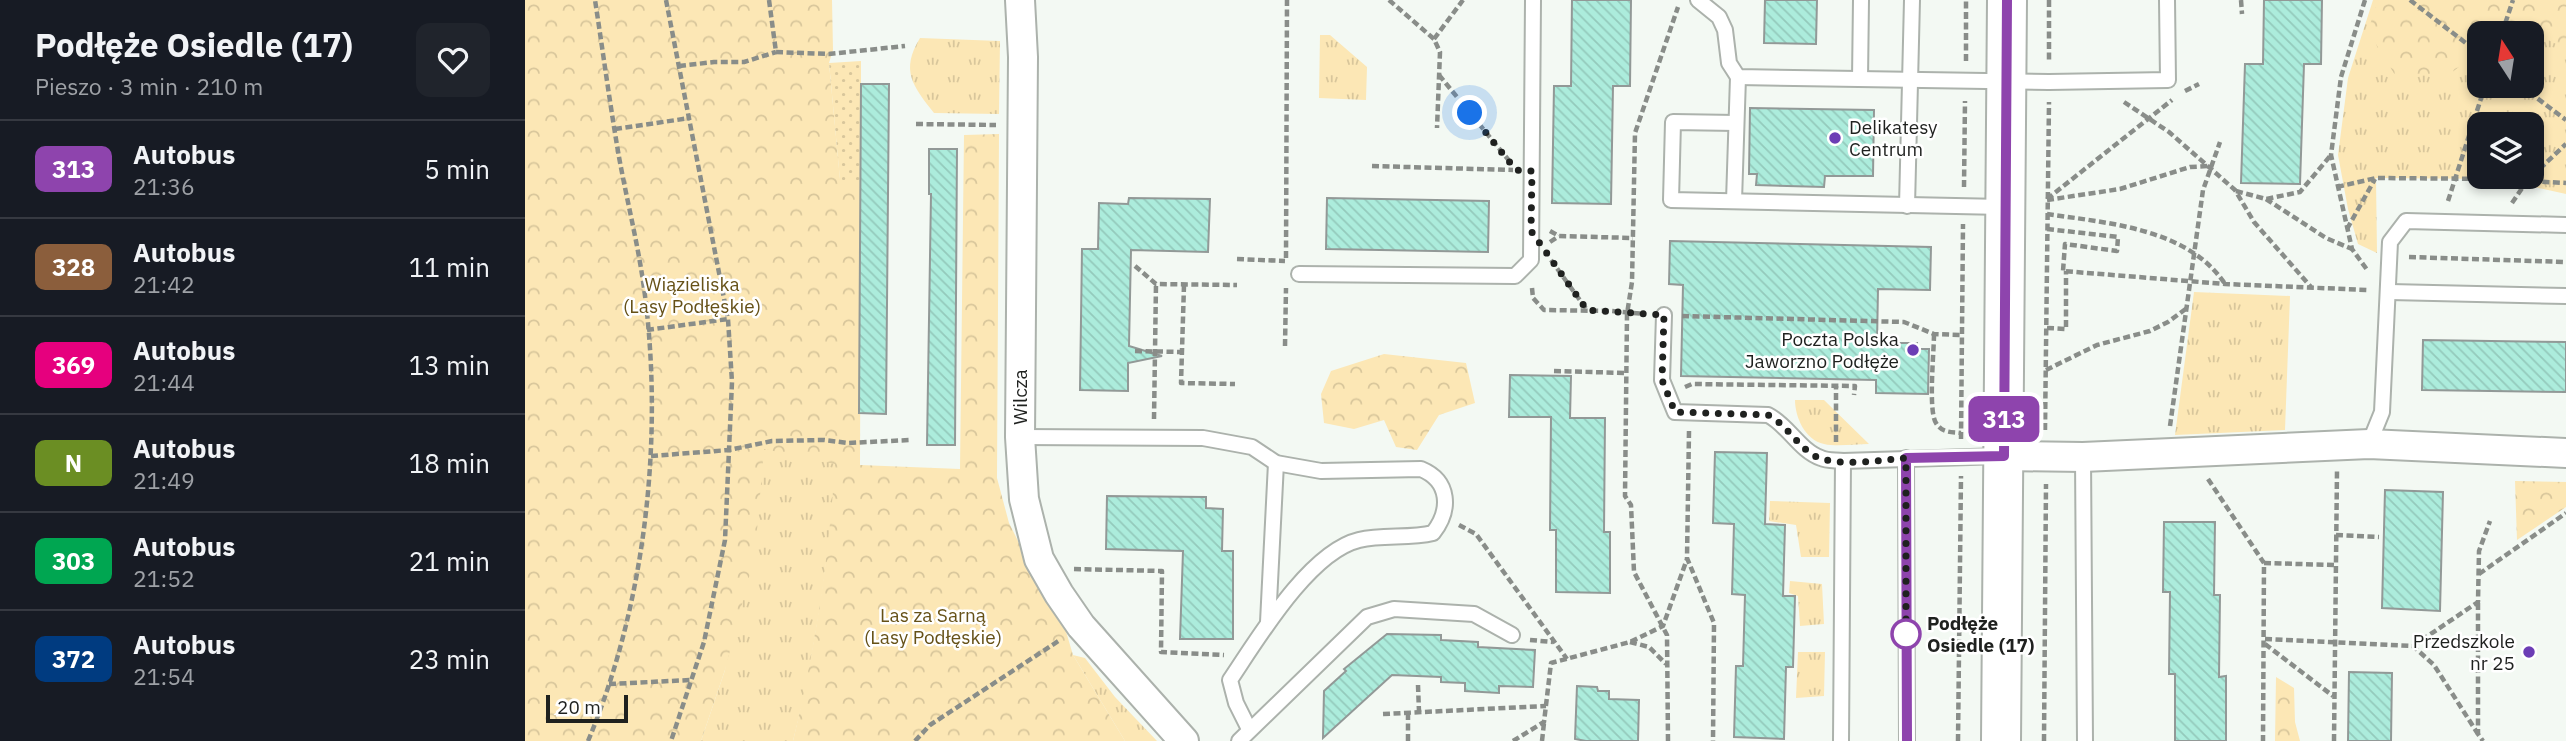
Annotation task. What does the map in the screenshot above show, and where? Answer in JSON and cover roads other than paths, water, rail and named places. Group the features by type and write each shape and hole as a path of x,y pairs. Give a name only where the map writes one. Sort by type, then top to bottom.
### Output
{"street":[{"name":"Wilcza","path":"1020,0 1023,57 1020,438 1024,499 1039,559 1059,594 1081,626 1184,741"},
{"path":"2001,741 2007,0"},
{"path":"2004,456 2083,457 2369,444 2566,453"}],"lane":[{"path":"1292,273 1515,276 1531,260 1532,0"},
{"path":"1698,0 1719,17 1725,30 1729,63 1738,78 1734,201"},
{"path":"1860,79 1861,0"},
{"path":"1907,206 1912,0"},
{"path":"1738,78 2049,82 2168,80 2167,0"},
{"path":"1736,123 1673,122 1671,200 2005,206"},
{"path":"2369,444 2382,412 2384,291 2390,242 2406,221 2566,225"},
{"path":"2384,291 2566,296"},
{"path":"1664,315 1662,380 1675,412 1768,415 1780,421 1811,454 1823,459 1839,461 2004,456"},
{"path":"1020,438 1203,438 1252,447 1276,463 1321,471 1421,469 1439,479 1444,505 1440,525 1433,533 1358,540 1342,548 1304,579 1268,622 1230,680 1236,704 1249,729"},
{"path":"2083,457 2084,741"},
{"path":"1906,458 1907,741"},
{"path":"1839,461 1841,741"},
{"path":"1268,622 1276,463"},
{"path":"1239,741 1367,617 1394,609 1474,614 1517,637"}],"place":[{"name":"Delikatesy Centrum","path":"1835,138"},
{"name":"Poczta Polska Jaworzno Podłęże","path":"1913,350"},
{"name":"Podłęże Osiedle (17)","path":"1906,634"},
{"name":"Przedszkole nr 25","path":"2529,652"}],"park label":[{"name":"Wiązieliska (Lasy Podłęskie)","path":"692,295"},
{"name":"Las za Sarną (Lasy Podłęskie)","path":"933,626"}]}
